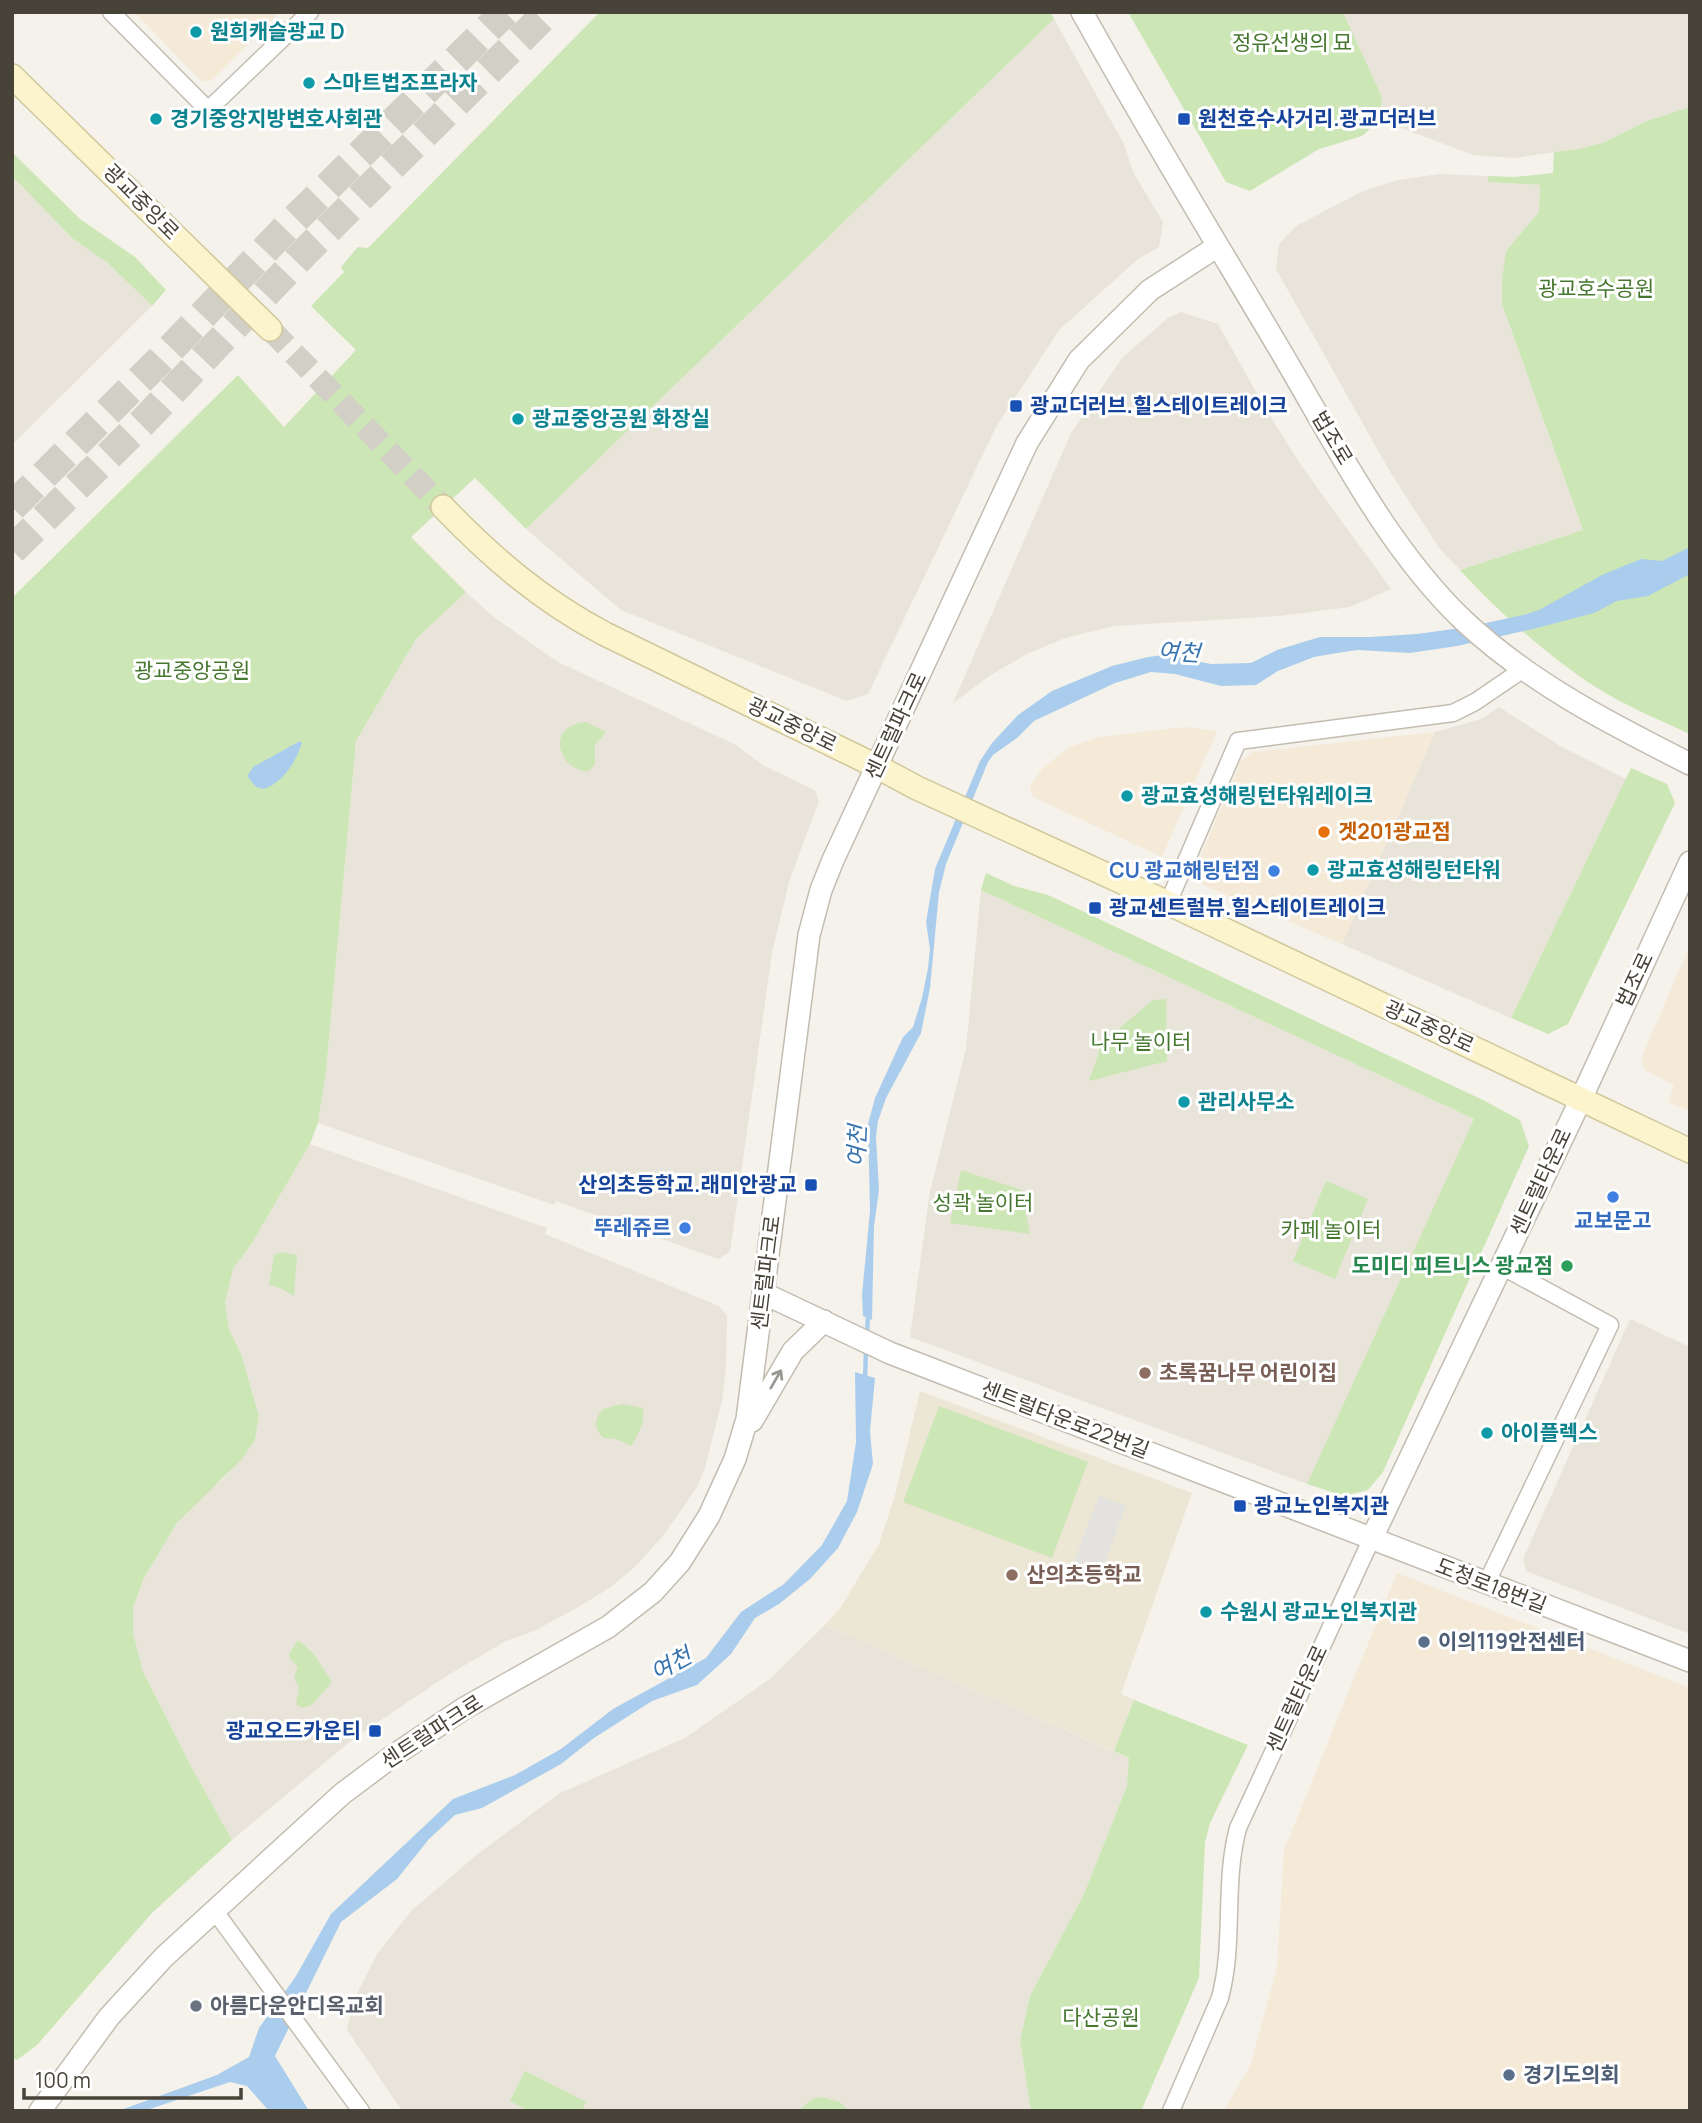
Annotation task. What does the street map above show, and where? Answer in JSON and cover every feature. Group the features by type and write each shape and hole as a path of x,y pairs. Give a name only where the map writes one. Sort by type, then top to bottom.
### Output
{"main road":[{"name":"광교중앙로","path":"12,76 270,329"},
{"name":"광교중앙로","path":"443,507 492,556 569,615 917,788 1168,903 1690,1151"}],"street":[{"path":"111,12 208,110 310,12"},
{"name":"법조로","path":"1082,12 1125,91 1360,485 1414,566 1462,619 1517,666 1574,704 1690,764"},
{"name":"센트럴파크로","path":"40,2111 110,2017 164,1957 342,1794 463,1709 608,1627 646,1598 673,1571 698,1536 719,1497 742,1438 751,1393 809,935 821,890 833,860 1027,443 1079,360 1150,290 1218,246"},
{"path":"1168,903 1238,741 1453,713 1475,702 1517,666"},
{"name":"법조로","path":"1581,1099 1690,862"},
{"name":"센트럴타운로","path":"1171,2111 1224,1984 1231,1852 1238,1828 1371,1540 1581,1099"},
{"path":"1486,1584 1610,1325 1501,1266"},
{"name":"센트럴타운로22번길","path":"763,1293 890,1353 1371,1540"},
{"path":"742,1438 793,1351 825,1322"},
{"name":"도청로18번길","path":"1371,1540 1690,1661"},
{"path":"214,1910 360,2111"}],"shaded area":[{"path":"134,12 280,12 211,81 201,81"},
{"path":"1343,12 1690,12 1690,107 1647,121 1605,142 1579,149 1514,158 1473,155 1380,120 1382,97"},
{"path":"1054,19 1124,144 1133,172 1163,222 1159,247 1138,259 1059,330 996,427 868,694 847,701 621,610 526,529"},
{"path":"1440,174 1488,176 1488,182 1540,185 1539,212 1506,251 1502,304 1583,530 1460,570 1439,548 1389,470 1276,269 1279,244 1296,226 1363,191 1398,180"},
{"path":"12,176 72,238 108,263 152,306 12,445"},
{"path":"1181,312 1218,324 1300,464 1391,589 1350,607 1279,616 1114,626 1065,638 1027,654 991,675 953,703 1071,433 1122,358 1168,318"},
{"path":"466,592 495,618 558,662 736,745 764,766 815,790 819,801 789,882 772,953 730,1252 718,1259 556,1201 554,1205 318,1123 326,1071 356,741 416,639"},
{"path":"1499,707 1560,746 1626,779 1511,1018 1342,944 1435,732 1482,719"},
{"path":"1185,727 1217,731 1162,857 1033,797 1030,786 1042,769 1069,747 1100,737"},
{"path":"1435,732 1342,944 1203,885 1196,867 1241,761 1253,752"},
{"path":"981,890 1476,1120 1307,1484 910,1337 930,1191 966,1049"},
{"path":"1690,945 1690,1111 1668,1102 1674,1085 1645,1070 1641,1059"},
{"path":"310,1144 547,1228 545,1234 719,1306 727,1316 726,1368 722,1401 705,1468 697,1487 663,1536 637,1565 611,1587 582,1605 534,1631 506,1641 448,1675 353,1739 232,1840 143,1672 133,1633 133,1608 144,1578 177,1523 202,1496 223,1479 255,1440 259,1416 241,1354 229,1329 225,1303 233,1269 252,1243"},
{"path":"1630,1319 1690,1347 1690,1634 1526,1571 1523,1559"},
{"name":"산의초등학교","path":"920,1391 1192,1493 1121,1694 1134,1700 1114,1751 825,1625 841,1607 879,1544 895,1495"},
{"path":"1099,1495 1126,1506 1097,1583 1070,1573"},
{"path":"1397,1573 1690,1688 1690,2111 1224,2111 1251,2064 1277,1967 1284,1850"},
{"path":"825,1625 1129,1758 1127,1786 1084,1894 1030,1996 1020,2041 1031,2111 402,2111 347,2030 354,1999 377,1954 412,1910 479,1853 560,1793 685,1738 771,1678"}],"green space":[{"name":"광교중앙공원","path":"600,12 1050,12 1054,19 526,529 475,478 411,537 466,592 416,639 356,741 326,1071 318,1123 310,1144 252,1243 233,1269 225,1303 229,1329 241,1354 259,1416 255,1440 242,1459 177,1523 144,1578 133,1608 133,1633 143,1672 232,1840 152,1913 37,2045 17,2060 12,2057 12,598 238,375 284,427 356,350 311,306 344,272 341,267 358,247 368,248"},
{"name":"정유선생의 묘","path":"1128,12 1343,12 1382,97 1380,120 1362,136 1319,149 1250,191 1226,182"},
{"name":"광교호수공원","path":"1690,107 1690,734 1641,712 1576,674 1524,632 1460,570 1583,530 1502,304 1506,251 1539,212 1540,185 1488,182 1488,176 1513,177 1553,173 1554,152 1605,142 1647,121"},
{"path":"12,152 80,219 135,257 166,290 152,306 108,263 72,238 12,176"},
{"path":"586,722 606,732 595,745 595,765 589,771 570,765 560,749 564,732 573,725"},
{"path":"1631,768 1667,784 1675,803 1568,1024 1548,1034 1511,1018"},
{"path":"986,873 1014,886 1048,895 1483,1100 1520,1120 1529,1146 1383,1472 1368,1490 1344,1496 1307,1484 1474,1119 981,890"},
{"name":"나무 놀이터","path":"1166,999 1167,1061 1089,1081 1102,1043 1153,1000"},
{"name":"성곽 놀이터","path":"961,1170 1022,1190 1030,1234 950,1223"},
{"name":"카페 놀이터","path":"1326,1181 1368,1199 1335,1279 1293,1261"},
{"path":"282,1252 297,1255 294,1296 269,1285 274,1255"},
{"path":"622,1404 643,1408 641,1427 631,1446 616,1439 604,1438 596,1428 596,1420 603,1409"},
{"path":"939,1406 1088,1462 1052,1558 903,1502"},
{"path":"298,1640 314,1654 332,1682 312,1705 302,1708 296,1704 299,1688 294,1677 298,1668 289,1654"},
{"name":"다산공원","path":"1134,1700 1248,1745 1210,1823 1205,1842 1199,1978 1141,2111 1031,2111 1020,2041 1030,1996 1084,1894 1127,1786 1129,1758 1114,1751"},
{"path":"525,2071 586,2102 582,2111 529,2111 510,2101"},
{"path":"821,2097 840,2102 849,2111 798,2111 812,2099"}],"water":[{"path":"1690,547 1690,574 1648,596 1617,601 1594,613 1457,646 1410,653 1358,650 1314,657 1278,671 1256,685 1221,686 1175,674 1151,672 1115,683 1034,721 1017,738 993,755 946,864 939,892 930,988 921,1033 886,1098 878,1121 876,1137 879,1190 874,1226 872,1320 863,1316 862,1295 870,1211 868,1124 875,1098 903,1037 913,1027 922,998 930,949 926,922 935,869 980,761 992,743 1018,715 1052,691 1112,666 1148,657 1163,655 1211,664 1251,663 1277,650 1320,637 1417,634 1468,627 1527,614 1602,575 1641,559 1662,561"},
{"path":"300,741 302,743 296,758 282,777 263,789 256,787 247,776 253,767"},
{"path":"855,1372 875,1378 870,1431 873,1464 857,1512 838,1548 810,1579 779,1604 755,1618 731,1654 697,1685 652,1701 594,1738 561,1764 482,1808 455,1815 429,1839 397,1879 341,1922 275,2056 309,2111 269,2111 247,2086 230,2082 144,2111 118,2111 217,2075 249,2057 259,2028 296,1976 331,1914 453,1799 515,1775 561,1749 613,1709 706,1658 741,1612 784,1584 822,1545 847,1501 856,1442"}],"waterway":[{"name":"여천","path":"867,1334 868,1315"},
{"name":"여천","path":"865,1379 866,1350"}],"tunnel":[{"path":"12,507 160,360 287,227 505,12"},
{"path":"12,550 143,422 307,250 548,12"},
{"path":"270,329 443,507"}],"place":[{"name":"원희캐슬광교 D","path":"196,32"},
{"name":"스마트법조프라자","path":"309,83"},
{"name":"경기중앙지방변호사회관","path":"156,119"},
{"name":"원천호수사거리.광교더러브","path":"1184,119"},
{"name":"광교더러브.힐스테이트레이크","path":"1016,406"},
{"name":"광교중앙공원 화장실","path":"518,419"},
{"name":"광교효성해링턴타워레이크","path":"1127,796"},
{"name":"겟201광교점","path":"1324,832"},
{"name":"광교효성해링턴타워","path":"1313,870"},
{"name":"CU 광교해링턴점","path":"1274,871"},
{"name":"광교센트럴뷰.힐스테이트레이크","path":"1095,908"},
{"name":"관리사무소","path":"1184,1102"},
{"name":"산의초등학교.래미안광교","path":"811,1185"},
{"name":"교보문고","path":"1613,1197"},
{"name":"뚜레쥬르","path":"685,1228"},
{"name":"도미디 피트니스 광교점","path":"1567,1266"},
{"name":"초록꿈나무 어린이집","path":"1145,1373"},
{"name":"아이플렉스","path":"1487,1433"},
{"name":"광교노인복지관","path":"1240,1506"},
{"name":"산의초등학교","path":"1012,1575"},
{"name":"수원시 광교노인복지관","path":"1206,1612"},
{"name":"이의119안전센터","path":"1424,1642"},
{"name":"광교오드카운티","path":"375,1731"},
{"name":"아름다운안디옥교회","path":"196,2006"},
{"name":"경기도의회","path":"1509,2075"}]}
